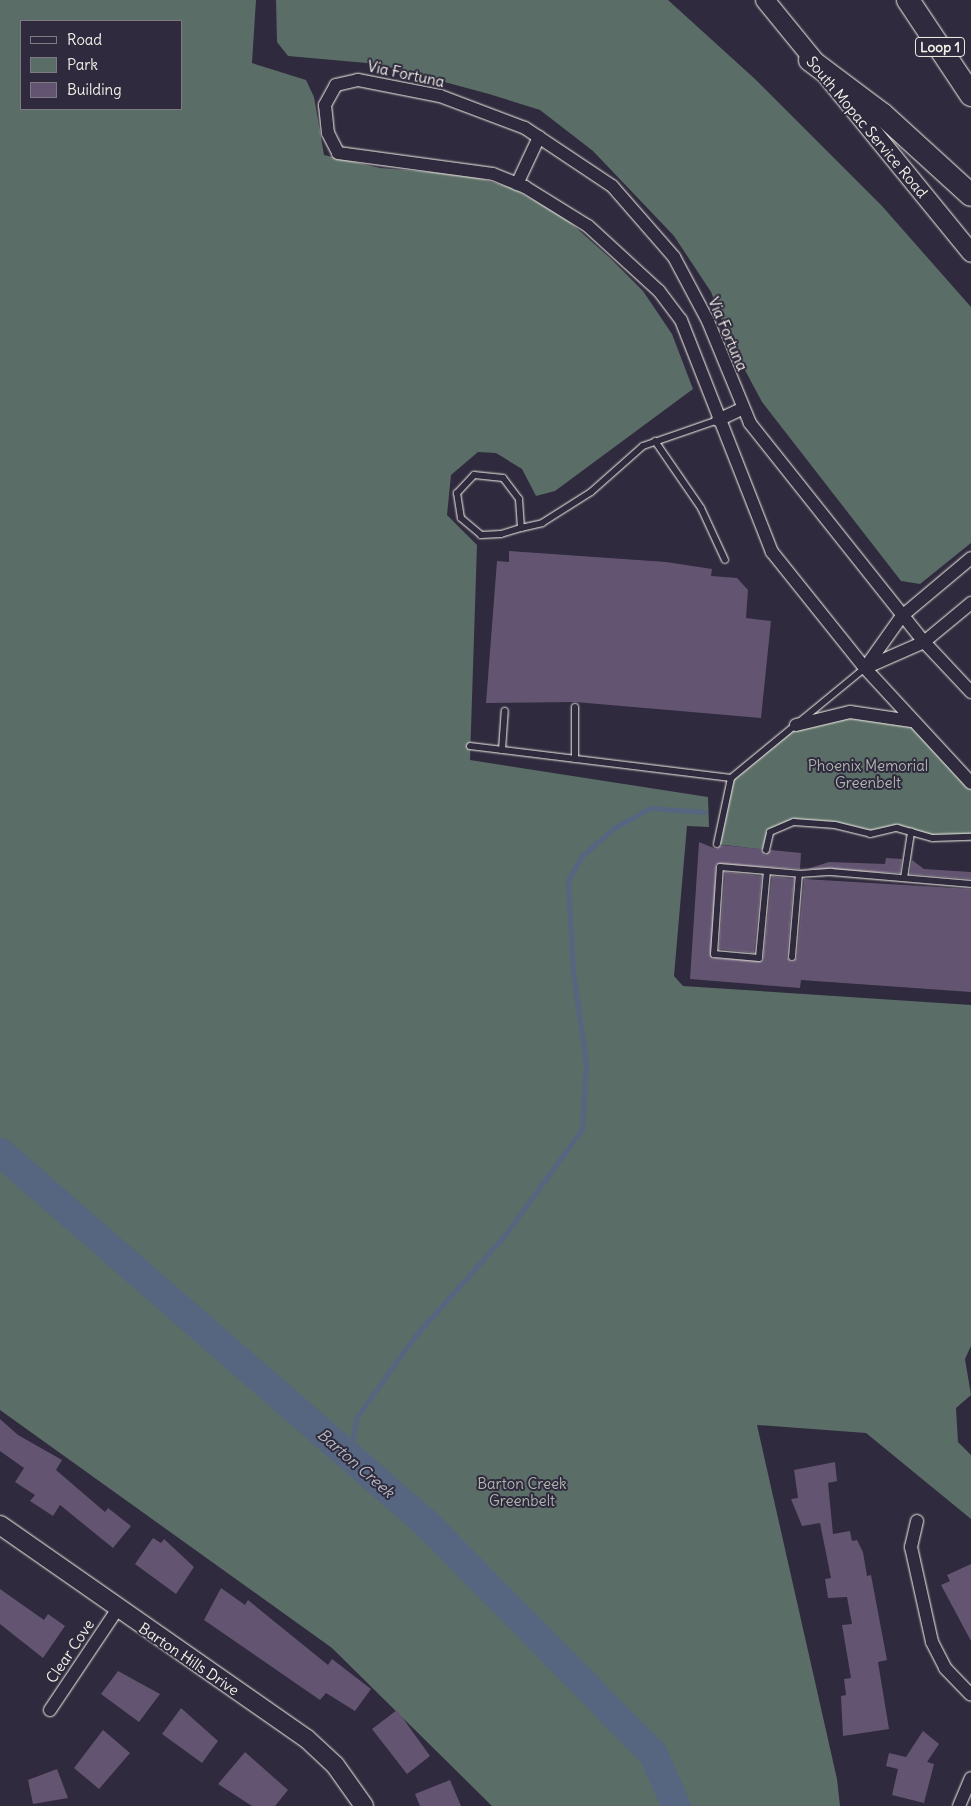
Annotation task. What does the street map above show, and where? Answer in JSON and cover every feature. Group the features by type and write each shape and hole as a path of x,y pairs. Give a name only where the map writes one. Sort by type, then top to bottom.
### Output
{"highway":[{"name":"Loop 1","path":"908,0 971,95"},
{"path":"810,60 882,114 971,195"}],"street":[{"name":"South Mopac Service Road","path":"764,0 810,60 971,252"},
{"name":"Via Fortuna","path":"971,692 902,616 742,409 708,321 674,257 612,186 539,137 440,96 358,80 336,86 325,105 328,133 338,153 493,174 517,184 588,226 659,291 681,320 718,420 772,552 865,668 911,721 971,783"},
{"path":"517,184 539,137"},
{"path":"718,420 742,409"},
{"path":"865,668 902,616 971,558"},
{"path":"865,668 924,642 971,603"},
{"path":"796,725 850,712 911,721"},
{"path":"917,1521 911,1547 932,1642 945,1668 971,1695"},
{"name":"Barton Hills Drive","path":"0,1525 117,1610 307,1739 335,1765 364,1806"},
{"name":"Clear Cove","path":"50,1710 117,1610"},
{"path":"959,1806 971,1778"}],"lane":[{"path":"521,528 520,499 503,478 474,475 457,493 461,518 481,535 521,528 542,523 591,492 643,446 718,420"},
{"path":"655,442 700,508 726,560"},
{"path":"717,844 731,778 865,668"},
{"path":"575,707 575,759"},
{"path":"502,750 505,711"},
{"path":"470,746 731,778"},
{"path":"766,850 770,832 794,822 835,825 870,834 897,828 934,838 971,837"},
{"path":"904,878 911,832"},
{"path":"767,870 760,958 714,954 720,866 767,870 799,874 831,872 971,884"},
{"path":"792,957 799,874"}],"green space":[{"name":"Barton Creek Greenbelt","path":"0,0 256,0 252,63 306,80 314,97 324,155 380,168 468,175 512,188 564,217 610,258 643,291 672,334 693,389 555,491 536,496 522,469 496,453 478,452 451,475 447,515 477,545 470,760 708,797 709,827 687,826 674,976 683,986 971,1005 971,1346 965,1359 971,1395 956,1408 958,1442 971,1455 971,1519 866,1433 757,1425 837,1779 840,1806 492,1806 332,1648 0,1410"},
{"path":"276,0 668,0 755,79 882,206 971,307 971,543 920,584 901,581 762,402 731,344 711,292 674,236 593,151 540,110 489,94 378,64 288,56 277,42"},
{"name":"Phoenix Memorial Greenbelt","path":"850,712 911,721 971,783 971,837 933,838 897,828 870,834 835,825 794,822 770,832 766,850 717,844 731,778 796,725"}],"building":[{"path":"509,551 666,562 712,569 711,576 737,578 748,590 746,618 771,621 761,718 575,702 486,703 497,561 509,562"},
{"path":"699,842 716,849 722,845 761,849 765,855 771,850 801,853 800,869 716,864 712,958 763,961 772,876 794,879 787,957 792,962 797,957 804,879 971,889 971,992 801,980 800,988 690,979"},
{"path":"886,858 902,859 900,873 807,869 829,862 885,864"},
{"path":"912,860 924,869 971,872 971,879 910,874"},
{"path":"725,872 762,876 754,953 719,949"},
{"path":"0,1419 18,1435 62,1460 56,1470 105,1512 108,1508 131,1526 113,1548 60,1505 53,1516 30,1501 35,1495 15,1482 24,1468 0,1451"},
{"path":"835,1462 837,1481 828,1483 833,1534 850,1531 852,1541 857,1540 863,1552 867,1576 871,1575 887,1660 878,1662 889,1729 843,1736 841,1696 846,1695 844,1679 851,1678 842,1625 852,1624 847,1597 828,1598 825,1579 831,1578 820,1523 802,1526 791,1499 798,1498 794,1470"},
{"path":"153,1538 161,1543 164,1539 194,1567 176,1594 135,1564"},
{"path":"971,1564 971,1641 941,1585 950,1581 947,1575"},
{"path":"221,1588 245,1605 248,1600 328,1665 332,1659 371,1689 355,1711 326,1693 320,1700 204,1620"},
{"path":"0,1589 44,1620 48,1614 65,1626 43,1658 0,1624"},
{"path":"118,1671 160,1694 139,1722 101,1694"},
{"path":"181,1708 218,1741 202,1763 162,1734"},
{"path":"397,1710 430,1756 407,1774 372,1729"},
{"path":"103,1730 130,1753 99,1789 74,1768"},
{"path":"923,1731 939,1744 927,1762 934,1764 924,1803 892,1795 898,1769 886,1766 889,1753 906,1757"},
{"path":"245,1752 288,1790 275,1806 252,1806 218,1784"},
{"path":"57,1769 68,1798 33,1804 28,1780"},
{"path":"450,1780 461,1806 420,1806 415,1794"}],"waterway":[{"path":"350,1457 356,1418 415,1336 505,1235 582,1129 586,1063 573,972 568,880 582,856 614,828 650,808 704,812"},
{"name":"Barton Creek","path":"0,1152 427,1524 653,1754 676,1806"}]}
